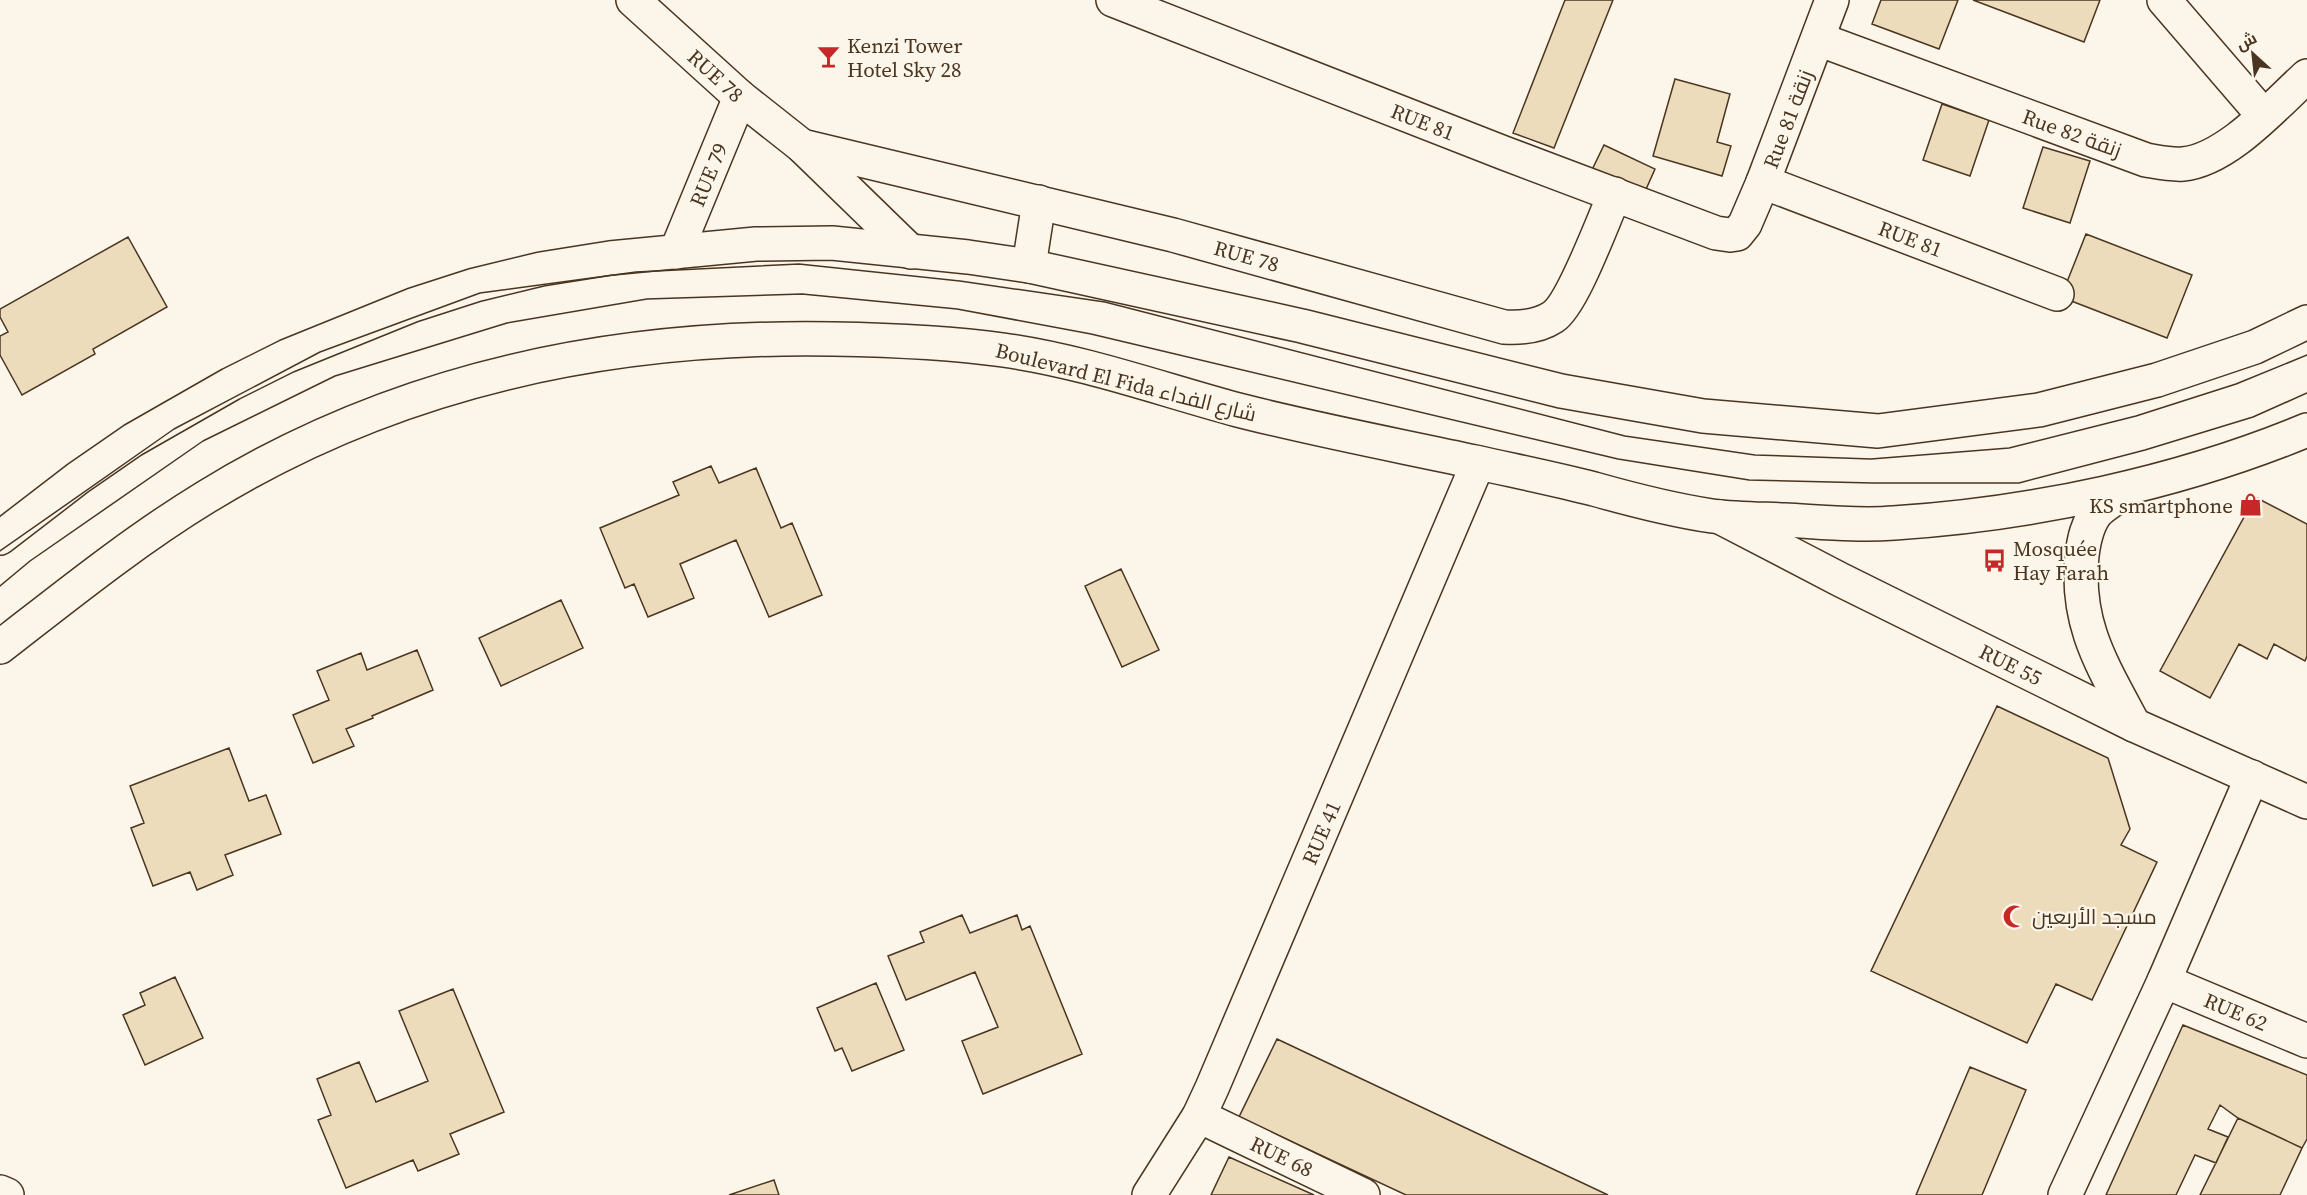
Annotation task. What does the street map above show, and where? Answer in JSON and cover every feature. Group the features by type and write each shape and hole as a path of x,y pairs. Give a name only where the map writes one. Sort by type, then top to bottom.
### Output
{"street":[{"name":"RUE 78","path":"633,0 740,97 802,146 911,252"},
{"name":"RUE 81","path":"1113,0 1493,149 1716,233 1737,234"},
{"name":"Rue 81 زنقة","path":"1737,234 1745,224 1763,182 1832,0"},
{"path":"2164,0 2263,115"},
{"name":"Rue 82 زنقة","path":"1818,39 2146,160 2182,164 2215,155 2307,76"},
{"name":"RUE 79","path":"676,252 740,97"},
{"name":"RUE 78","path":"802,146 1173,235 1504,327 1523,328 1553,317 1562,309 1572,293 1615,194"},
{"name":"RUE 81","path":"1763,182 2057,294"},
{"path":"1029,266 1039,202"},
{"path":"0,538 78,478 177,413 287,356 353,327 413,305 497,280 541,270 610,258 756,244 832,243 968,257 1029,266 1314,329 1561,391 1703,416 1878,431 2050,407 2157,380 2255,347 2307,322"},
{"name":"Boulevard El Fida شارع الفداء","path":"0,647 131,547 207,496 275,458 328,433 377,411 435,391 539,364 646,346 758,339 817,339 954,344 1011,351 1094,370 1239,410 1587,488 1662,508 1720,517 1890,524 1999,512 2130,488 2214,465 2307,430"},
{"name":"RUE 41","path":"1149,1195 1199,1116 1478,463"},
{"path":"2130,488 2098,512 2087,528 2083,549 2080,596 2087,626 2098,656 2134,725"},
{"name":"RUE 55","path":"1720,517 1841,580 2134,725 2307,802"},
{"path":"2065,1195 2164,981 2252,777"},
{"name":"RUE 62","path":"2164,981 2307,1041"},
{"name":"RUE 68","path":"1199,1116 1363,1195"},
{"path":"0,1192 7,1195"}],"building":[{"path":"1565,0 1613,0 1554,148 1513,133"},
{"path":"1881,0 1958,0 1939,49 1872,24"},
{"path":"1973,0 2100,0 2084,42"},
{"path":"1675,79 1730,94 1717,142 1731,146 1722,176 1653,156"},
{"path":"1942,104 1989,120 1970,176 1923,160"},
{"path":"1604,145 1655,169 1643,196 1591,172"},
{"path":"2043,147 2090,161 2070,223 2023,208"},
{"path":"2086,234 2192,275 2167,338 2061,297"},
{"path":"128,237 167,307 93,349 95,354 22,395 0,355 0,336 8,332 0,317 0,309"},
{"path":"711,466 719,483 756,468 781,528 792,523 822,595 769,617 736,540 680,564 694,598 648,617 634,584 625,588 600,528 679,495 673,482"},
{"path":"2255,497 2307,524 2307,656 2305,661 2274,644 2267,659 2239,644 2210,698 2160,671"},
{"path":"1121,569 1159,650 1122,667 1085,586"},
{"path":"561,600 583,648 501,686 479,638"},
{"path":"417,650 433,690 346,729 354,746 313,763 293,715 329,700 317,671 361,653 367,670"},
{"name":"مسجد الأربعين","path":"1997,706 2108,758 2130,829 2121,845 2157,862 2092,1000 2056,984 2027,1043 1871,971"},
{"path":"229,748 249,801 266,795 281,834 225,855 233,875 197,890 190,872 153,886 131,828 144,823 130,786"},
{"path":"962,915 970,933 1017,915 1022,930 1030,926 1082,1054 983,1094 962,1041 998,1027 975,972 906,1000 888,956 924,942 920,932"},
{"path":"175,977 203,1038 145,1065 123,1015 145,1005 140,993"},
{"path":"876,983 904,1050 852,1071 842,1048 835,1051 817,1008"},
{"path":"453,989 504,1112 450,1134 459,1154 418,1171 413,1160 346,1188 318,1120 331,1115 317,1079 359,1062 376,1102 428,1081 399,1011"},
{"path":"2183,1025 2307,1075 2307,1139 2302,1148 2238,1118 2220,1105 2208,1129 2228,1137 2216,1163 2195,1155 2176,1195 2106,1195"},
{"path":"1277,1039 1608,1195 1406,1195 1239,1117"},
{"path":"1970,1067 2026,1090 1982,1195 1916,1195"},
{"path":"2238,1118 2302,1148 2280,1195 2200,1195"},
{"path":"1229,1157 1314,1195 1211,1195"},
{"path":"774,1180 779,1195 729,1195"}],"tram line":[{"path":"0,551 174,429 320,352 480,293 636,272 799,264 960,281 1105,302 1625,436 1755,455 1871,459 2009,448 2136,416 2236,384 2307,355"},
{"path":"0,586 30,561 203,441 335,376 507,323 647,299 802,294 957,309 1091,334 1618,459 1749,480 2019,483 2145,450 2253,417 2307,393"}],"place":[{"name":"Kenzi Tower Hotel Sky 28","path":"829,57"},
{"name":"KS smartphone","path":"2251,505"},
{"name":"Mosquée Hay Farah","path":"1995,560"},
{"name":"مسجد الأربعين","path":"2014,916"}]}
